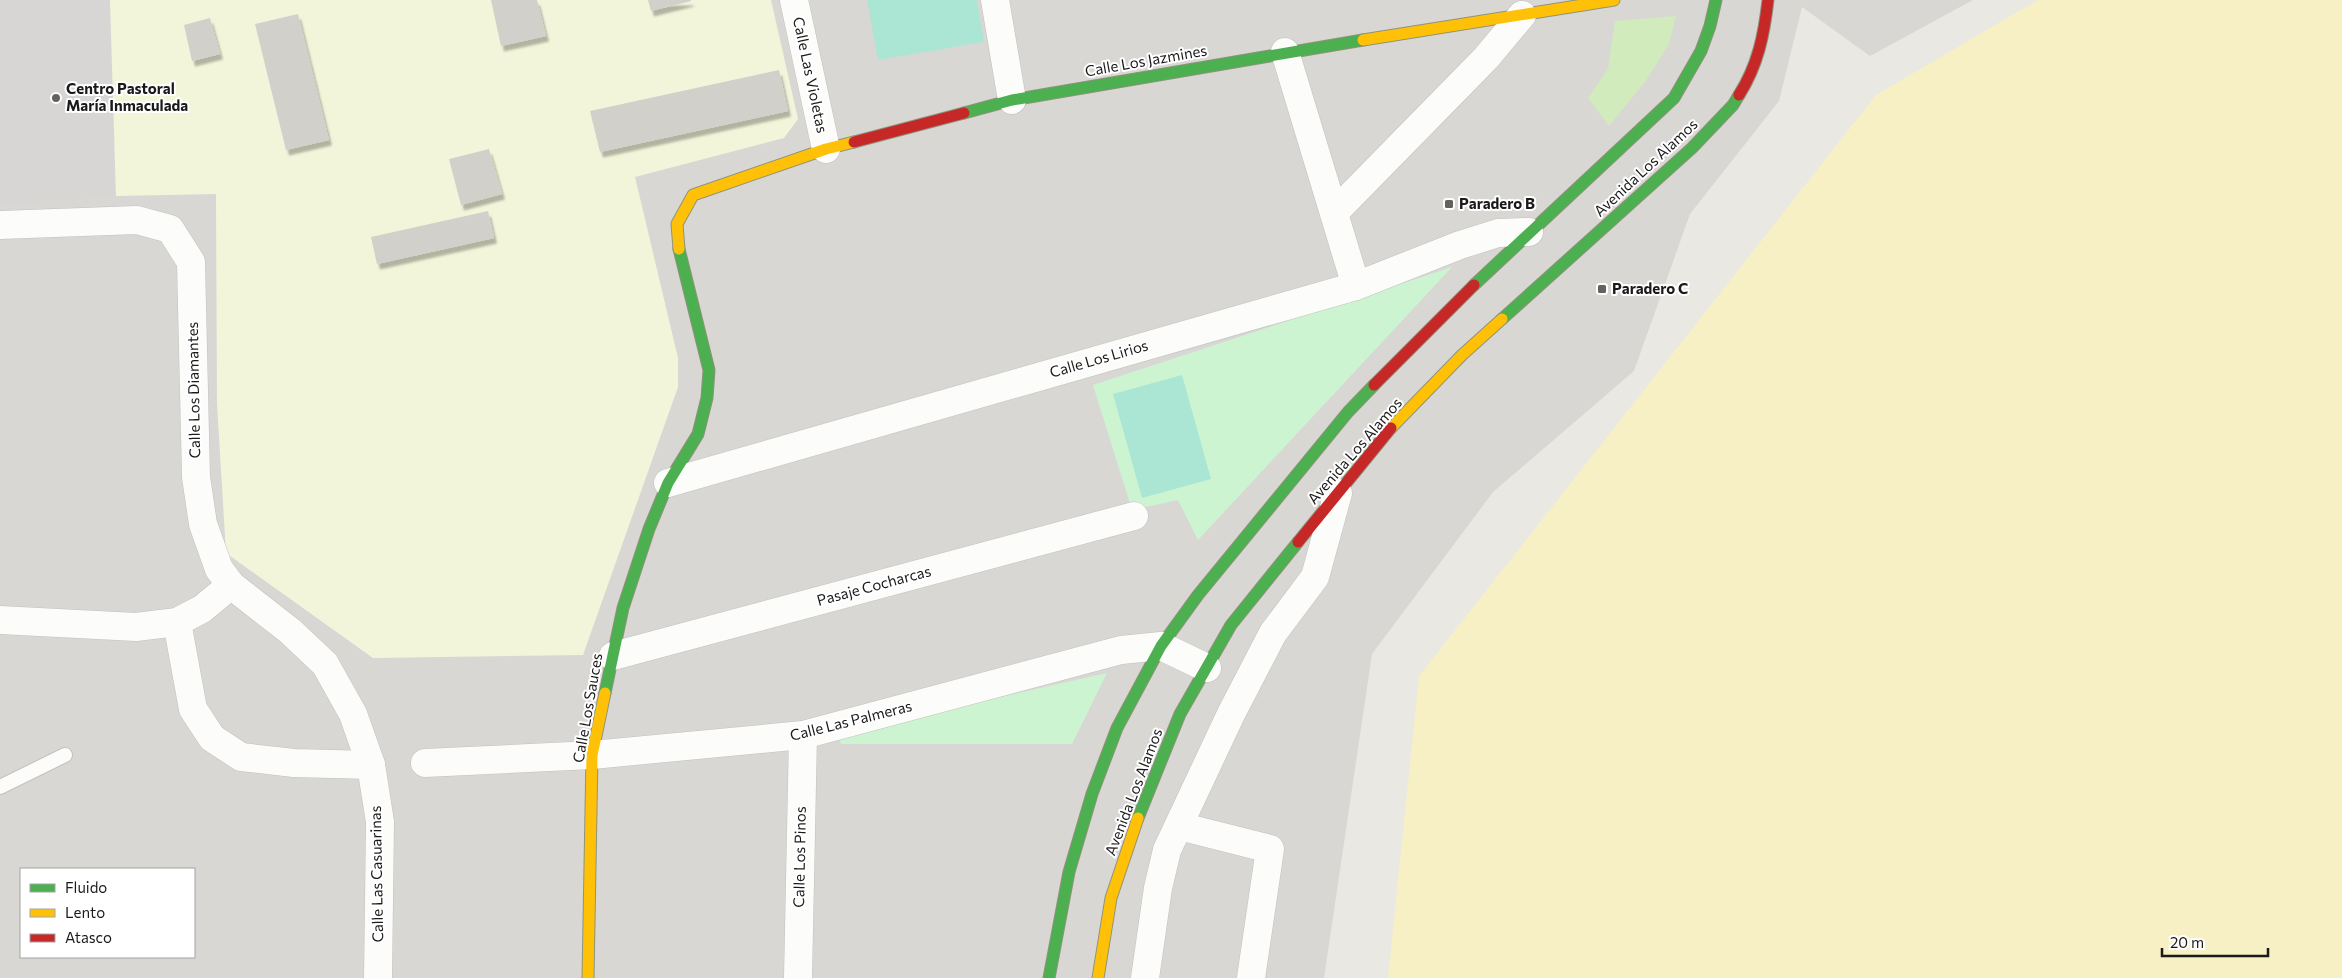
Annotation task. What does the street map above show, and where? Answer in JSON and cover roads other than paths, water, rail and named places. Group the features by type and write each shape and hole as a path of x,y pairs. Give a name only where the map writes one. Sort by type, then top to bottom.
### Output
{"main road":[{"name":"Calle Los Jazmines","path":"693,195 826,149 1012,100 1285,52 1614,0"},
{"name":"Avenida Los Alamos","path":"1049,978 1069,872 1092,794 1117,728 1161,646 1198,595 1348,412 1435,323 1529,232 1674,98 1688,77 1701,50 1714,15 1716,0"},
{"name":"Avenida Los Alamos","path":"1098,978 1112,898 1128,842 1180,714 1231,625 1381,439 1462,356 1692,148 1733,105 1752,75 1765,30 1768,0"},
{"name":"Calle Los Sauces","path":"588,978 592,755 622,608 648,529 668,483 698,434 706,398 709,370 679,256 677,224 693,195"}],"street":[{"name":"Calle Las Violetas","path":"794,0 826,149"},
{"path":"995,0 1012,100"},
{"path":"1334,213 1486,58 1522,15"},
{"path":"1285,52 1356,286"},
{"name":"Calle Los Diamantes","path":"0,225 137,220 170,229 191,262 196,477 203,524 219,569 231,585"},
{"name":"Calle Los Lirios","path":"668,483 1356,286 1460,245 1498,233 1529,232"},
{"path":"1145,978 1158,888 1167,850 1231,714 1273,633 1315,577 1338,493"},
{"name":"Pasaje Cocharcas","path":"613,656 1134,516"},
{"path":"0,620 136,627 177,622 202,609 231,585"},
{"name":"Calle Las Casuarinas","path":"231,585 290,631 325,664 353,714 371,765 380,822 378,978"},
{"path":"177,622 193,708 212,738 241,757 294,763 371,765"},
{"path":"1161,646 1207,668"},
{"name":"Calle Las Palmeras","path":"425,763 592,755 803,735 1121,650 1161,646"},
{"name":"Calle Los Pinos","path":"798,978 803,735"},
{"path":"1178,826 1270,849 1250,978"}],"lane":[{"path":"0,787 65,755"}],"place":[{"name":"Centro Pastoral María Inmaculada","path":"56,98"},
{"name":"Paradero B","path":"1449,204"},
{"name":"Paradero C","path":"1602,289"}]}
